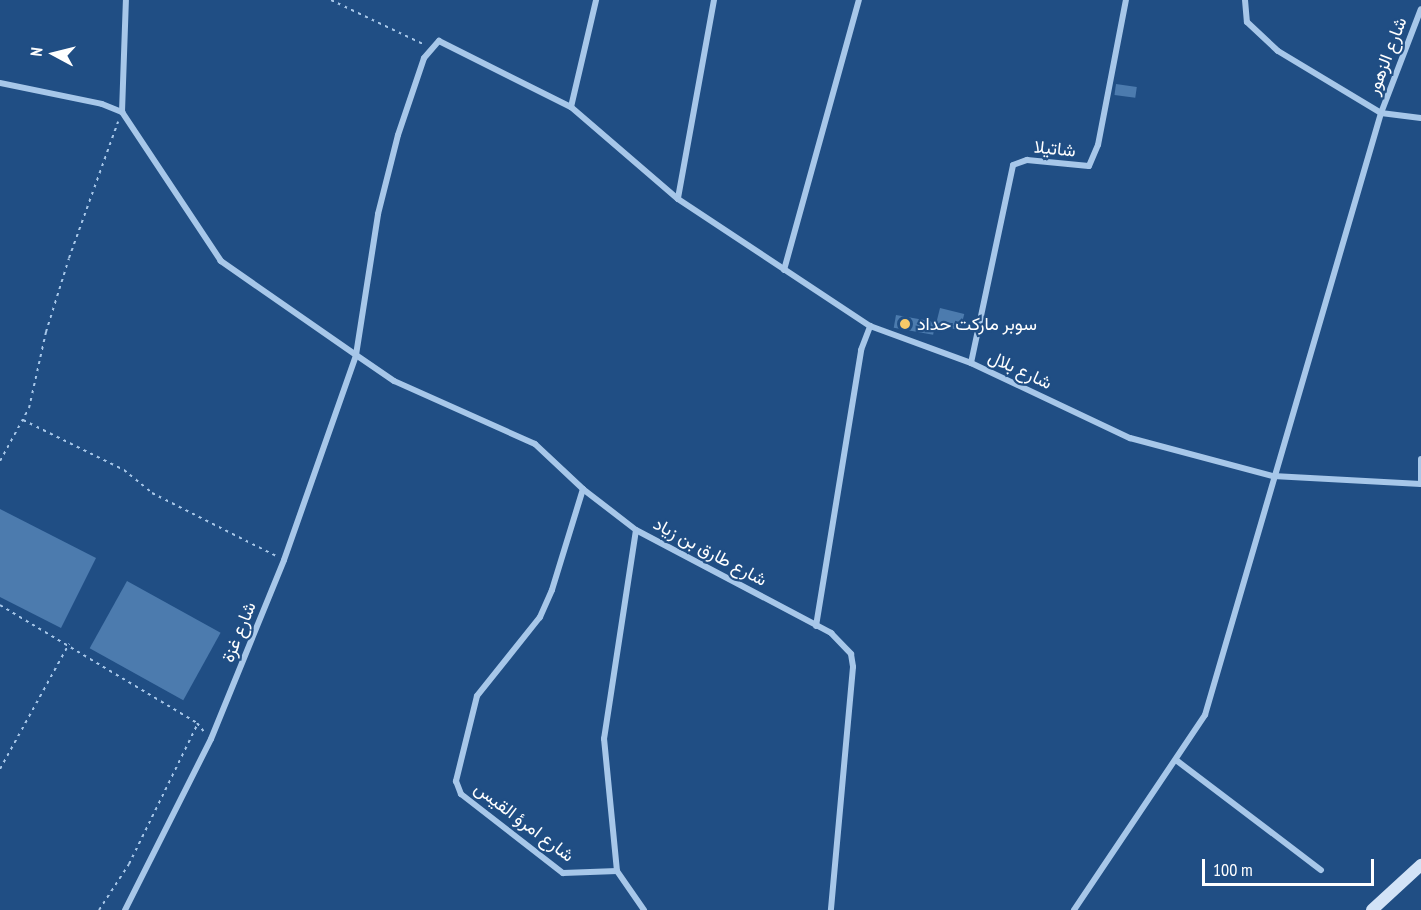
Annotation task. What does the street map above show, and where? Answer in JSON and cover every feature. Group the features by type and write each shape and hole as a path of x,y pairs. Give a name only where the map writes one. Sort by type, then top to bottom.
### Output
{"main road":[{"path":"1372,910 1421,865"}],"street":[{"path":"122,112 126,0"},
{"path":"571,107 596,0"},
{"path":"678,199 714,0"},
{"path":"784,270 859,0"},
{"name":"شاتيلا","path":"971,363 1013,165 1027,160 1089,166 1098,144 1126,0"},
{"path":"1245,0 1247,22 1263,40 1381,113 1421,118"},
{"name":"شارع الزهور","path":"1074,910 1205,716 1273,476 1381,113 1421,9"},
{"name":"شارع بلال","path":"430,48 439,41 571,107 678,199 870,326 971,363 1130,438 1273,476 1421,484"},
{"name":"شارع غزة","path":"125,910 211,740 284,560 356,356 378,214 398,135 430,48"},
{"path":"0,83 102,104 122,112 221,261 394,381 535,444 583,489 636,530"},
{"path":"816,626 861,350 870,326"},
{"path":"1421,459 1421,484"},
{"name":"شارع امرؤ القيس","path":"583,489 555,580 540,617 477,696 456,782 462,794 563,873 617,871"},
{"name":"شارع طارق بن زياد","path":"617,871 605,719 636,530 816,626 842,641 851,654 853,666 831,910"},
{"path":"1176,760 1321,870"},
{"path":"617,871 644,910"}],"path":[{"path":"331,0 430,48"},
{"path":"0,461 29,408 46,332 69,258 94,180 122,112"},
{"path":"23,420 124,470 152,493 284,560"},
{"path":"0,605 69,644 197,723 211,740"},
{"path":"0,769 69,644"},
{"path":"99,910 129,864 197,723"}],"building":[{"path":"1116,84 1137,87 1135,98 1114,95"},
{"path":"940,308 964,314 960,331 936,324"},
{"path":"896,315 935,322 933,335 894,328"},
{"path":"0,509 96,558 61,628 0,597"},
{"path":"127,581 221,633 183,700 90,648"}],"place":[{"name":"سوبر ماركت حداد","path":"905,324"}]}
